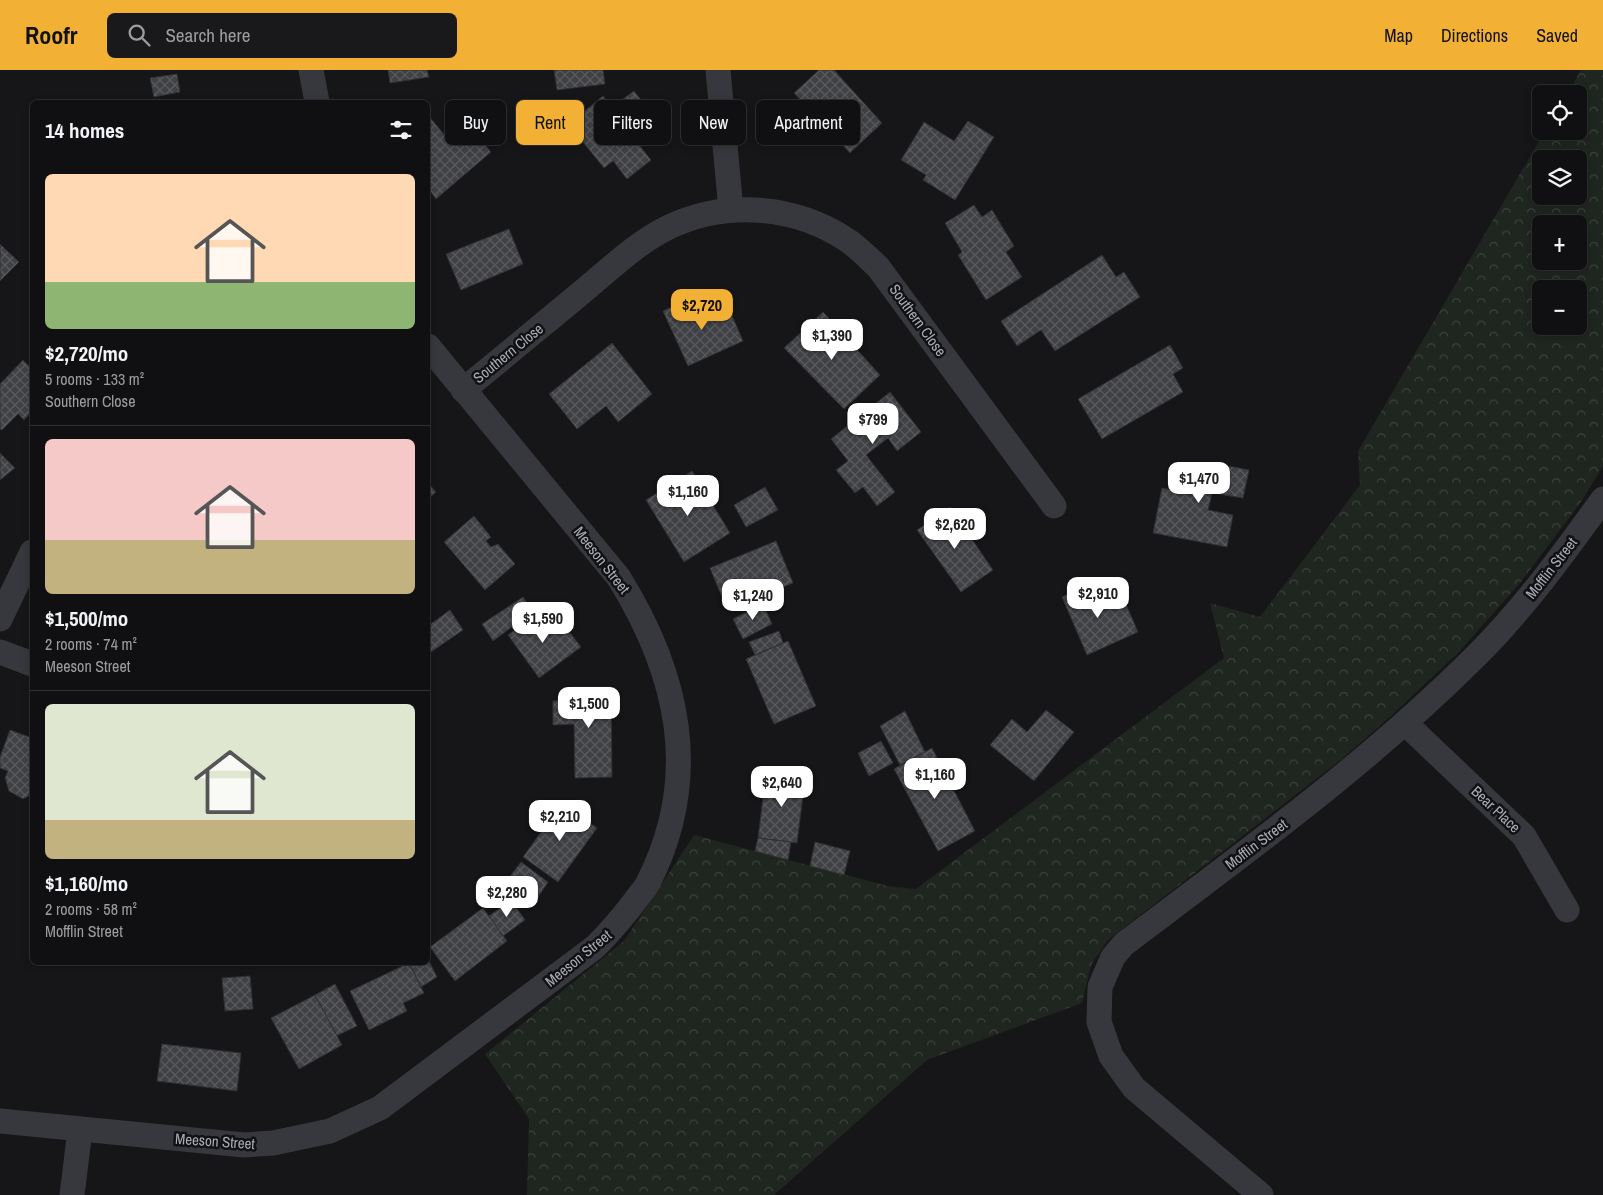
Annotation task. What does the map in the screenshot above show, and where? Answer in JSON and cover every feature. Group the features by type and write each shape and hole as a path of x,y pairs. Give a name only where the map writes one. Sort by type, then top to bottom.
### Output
{"street":[{"path":"311,70 317,100"},
{"path":"718,70 731,210"},
{"name":"Southern Close","path":"463,390 633,250 668,228 688,220 731,210 750,209 790,214 810,221 847,240 878,267 1054,506"},
{"name":"Meeson Street","path":"0,1122 244,1145 273,1143 330,1130 380,1108 595,947 615,928 648,884 669,833 676,806 679,749 670,691 661,662 636,605 619,578 430,349"},
{"name":"Mofflin Street","path":"1261,1195 1134,1088 1111,1056 1099,1022 1100,987 1113,957 1124,944 1300,811 1405,723 1478,654 1546,578 1603,499"},
{"path":"0,619 30,556"},
{"path":"0,652 30,663"},
{"name":"Bear Place","path":"1405,723 1524,836 1567,910"},
{"path":"72,1195 80,1130"}],"green space":[{"path":"1581,70 1603,70 1603,466 1581,502 1520,583 1458,653 1342,759 1108,940 1091,965 1082,1003 927,1060 774,1195 527,1195 529,1119 485,1054 624,941 694,835 888,886 916,889 1224,658 1210,603 1260,617 1360,485 1358,451 1532,153 1532,205 1587,205 1587,150 1534,150 1540,140 1587,140 1587,85 1572,85"}],"building":[{"path":"388,70 427,70 429,77 390,83"},
{"path":"554,70 603,70 605,84 557,90"},
{"path":"819,70 834,70 882,123 860,144 860,100 801,100 794,93"},
{"path":"177,74 180,92 154,97 150,78"},
{"path":"634,91 641,100 622,100"},
{"path":"603,96 606,100 598,100"},
{"path":"594,103 594,145 641,145 640,146 651,160 627,179 613,161 604,168 584,143 584,112"},
{"path":"430,117 445,136 445,145 485,145 491,152 436,199 430,191"},
{"path":"968,121 994,137 955,200 923,180 926,175 901,160 924,122 954,141"},
{"path":"843,145 859,145 850,153"},
{"path":"974,205 982,217 992,210 1014,246 1006,252 1022,277 986,300 958,255 962,252 945,223"},
{"path":"509,229 523,264 461,290 446,254"},
{"path":"0,244 19,262 0,281"},
{"path":"1102,255 1116,277 1124,272 1140,297 1055,351 1041,330 1017,346 1001,321"},
{"path":"691,298 700,318 728,306 743,341 688,366 663,311"},
{"path":"823,312 880,375 844,409 784,348"},
{"path":"612,343 652,394 618,422 606,406 577,429 549,394"},
{"path":"1170,345 1183,368 1173,374 1183,392 1102,439 1078,399"},
{"path":"23,360 30,367 30,413 24,420 18,414 2,430 0,429 0,384"},
{"path":"890,392 921,432 897,451 888,438 866,455 895,492 877,506 863,487 855,493 836,470 848,461 831,439"},
{"path":"0,453 15,468 0,480"},
{"path":"1178,463 1212,469 1213,463 1249,470 1243,498 1212,493 1208,510 1233,515 1227,547 1153,533 1162,488 1173,490"},
{"path":"692,471 730,533 684,562 646,500"},
{"path":"430,485 436,492 430,497"},
{"path":"765,487 778,510 746,527 734,505"},
{"path":"950,507 993,570 961,592 917,530"},
{"path":"474,516 491,537 486,541 491,547 498,544 515,564 485,590 444,542"},
{"path":"776,541 793,583 727,609 710,568"},
{"path":"1096,582 1108,609 1125,602 1138,632 1087,655 1062,597"},
{"path":"523,597 533,611 493,641 482,624"},
{"path":"763,604 772,624 743,639 733,619"},
{"path":"450,610 463,630 430,653 430,625"},
{"path":"538,612 545,621 550,617 563,634 568,630 581,647 539,678 508,635"},
{"path":"779,631 783,643 755,655 749,642"},
{"path":"788,641 816,706 774,724 746,659"},
{"path":"571,687 611,687 612,777 575,778 574,724 553,725 553,701 572,700"},
{"path":"1046,710 1074,732 1034,781 990,745 1012,719 1027,732"},
{"path":"905,711 925,752 900,765 880,726"},
{"path":"10,730 30,737 30,795 23,799 9,791 5,778 8,771 0,768 0,757"},
{"path":"881,741 893,763 869,776 858,753"},
{"path":"932,748 975,831 938,851 894,769"},
{"path":"766,774 805,779 797,843 758,838"},
{"path":"562,803 597,828 558,882 523,857"},
{"path":"758,838 791,842 788,860 755,851"},
{"path":"815,842 850,851 844,875 810,866"},
{"path":"521,862 548,882 535,902 505,883"},
{"path":"511,900 525,920 503,936 489,916"},
{"path":"483,908 507,941 455,981 430,947"},
{"path":"430,963 437,977 421,987 410,965 430,965"},
{"path":"405,965 410,965 424,993 403,1003 407,1011 369,1030 350,991"},
{"path":"250,976 253,1009 225,1011 222,978"},
{"path":"335,984 357,1026 336,1036 315,995"},
{"path":"315,995 342,1045 299,1069 271,1018"},
{"path":"162,1044 241,1053 237,1091 157,1081"}]}
